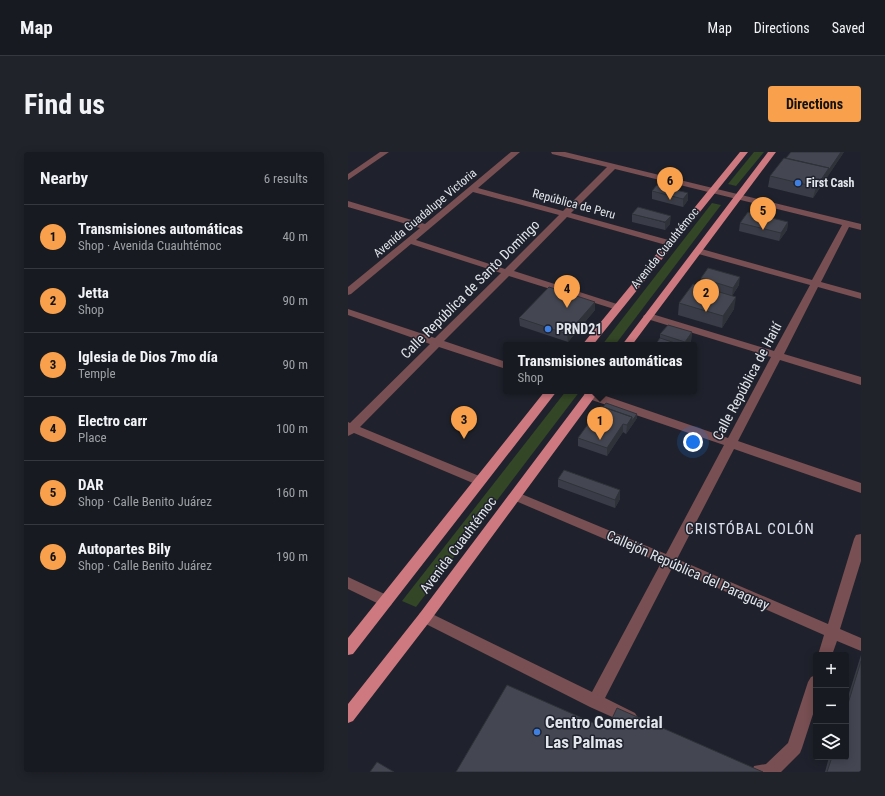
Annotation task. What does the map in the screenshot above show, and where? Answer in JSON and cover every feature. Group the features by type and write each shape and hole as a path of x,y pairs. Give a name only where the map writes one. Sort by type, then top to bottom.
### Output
{"main road":[{"name":"Avenida Cuauhtémoc","path":"589,342 744,152"},
{"name":"Avenida Cuauhtémoc","path":"629,342 772,152"},
{"name":"Avenida Cuauhtémoc","path":"348,649 549,394"},
{"name":"Avenida Cuauhtémoc","path":"348,716 425,617 590,394"}],"street":[{"path":"348,178 385,152"},
{"name":"Avenida Guadalupe Victoria","path":"348,292 516,152"},
{"path":"555,152 861,227"},
{"name":"Calle República de Santo Domingo","path":"349,428 614,166"},
{"name":"República de Peru","path":"473,189 669,243"},
{"path":"348,204 426,227"},
{"name":"Calle República de Haití","path":"595,702 847,224"},
{"path":"409,241 617,307"},
{"path":"698,251 861,296"},
{"path":"348,312 503,365"},
{"path":"648,316 861,381"},
{"path":"594,394 731,444 861,488"},
{"path":"349,428 480,481"},
{"name":"Callejón República del Paraguay","path":"515,496 669,561 861,645"},
{"path":"826,652 861,539"},
{"path":"348,583 386,602"},
{"path":"425,617 644,725"},
{"path":"760,772 769,772 794,748 814,688"}],"green space":[{"path":"754,152 764,152 736,186 728,184"},
{"path":"712,203 721,205 617,342 604,342"},
{"path":"564,394 578,394 416,607 402,601"}],"building":[{"path":"791,152 841,152 828,171 829,168 786,158"},
{"path":"784,158 829,168 816,187 770,176"},
{"path":"657,185 688,193 683,199 652,191"},
{"path":"638,207 671,216 665,222 632,214"},
{"path":"748,212 788,222 781,233 740,223"},
{"path":"708,268 740,277 733,288 701,278"},
{"path":"693,284 736,297 723,316 679,303"},
{"path":"549,287 595,302 567,334 519,318"},
{"path":"668,325 692,332 685,342 660,334"},
{"path":"660,338 672,342 657,342"},
{"path":"606,403 637,414 632,421 632,417 603,407"},
{"path":"601,406 632,417 627,425 623,424 607,448 578,438"},
{"path":"564,470 620,490 615,500 558,479"},
{"path":"861,661 861,772 827,772 831,760 849,760 849,700"},
{"name":"Centro Comercial Las Palmas","path":"507,685 607,729 617,708 763,772 456,772"},
{"path":"377,762 394,772 370,772"}],"place":[{"name":"First Cash","path":"798,183"},
{"name":"Autopartes Bily","path":"670,200"},
{"name":"DAR","path":"763,230"},
{"name":"Electro carr","path":"567,308"},
{"name":"Jetta","path":"706,312"},
{"name":"PRND21","path":"548,329"},
{"name":"Iglesia de Dios 7mo día","path":"464,439"},
{"name":"Transmisiones automáticas","path":"600,440"},
{"name":"Centro Comercial Las Palmas","path":"537,732"}],"district":[{"name":"CRISTÓBAL COLÓN","path":"750,529"}]}
